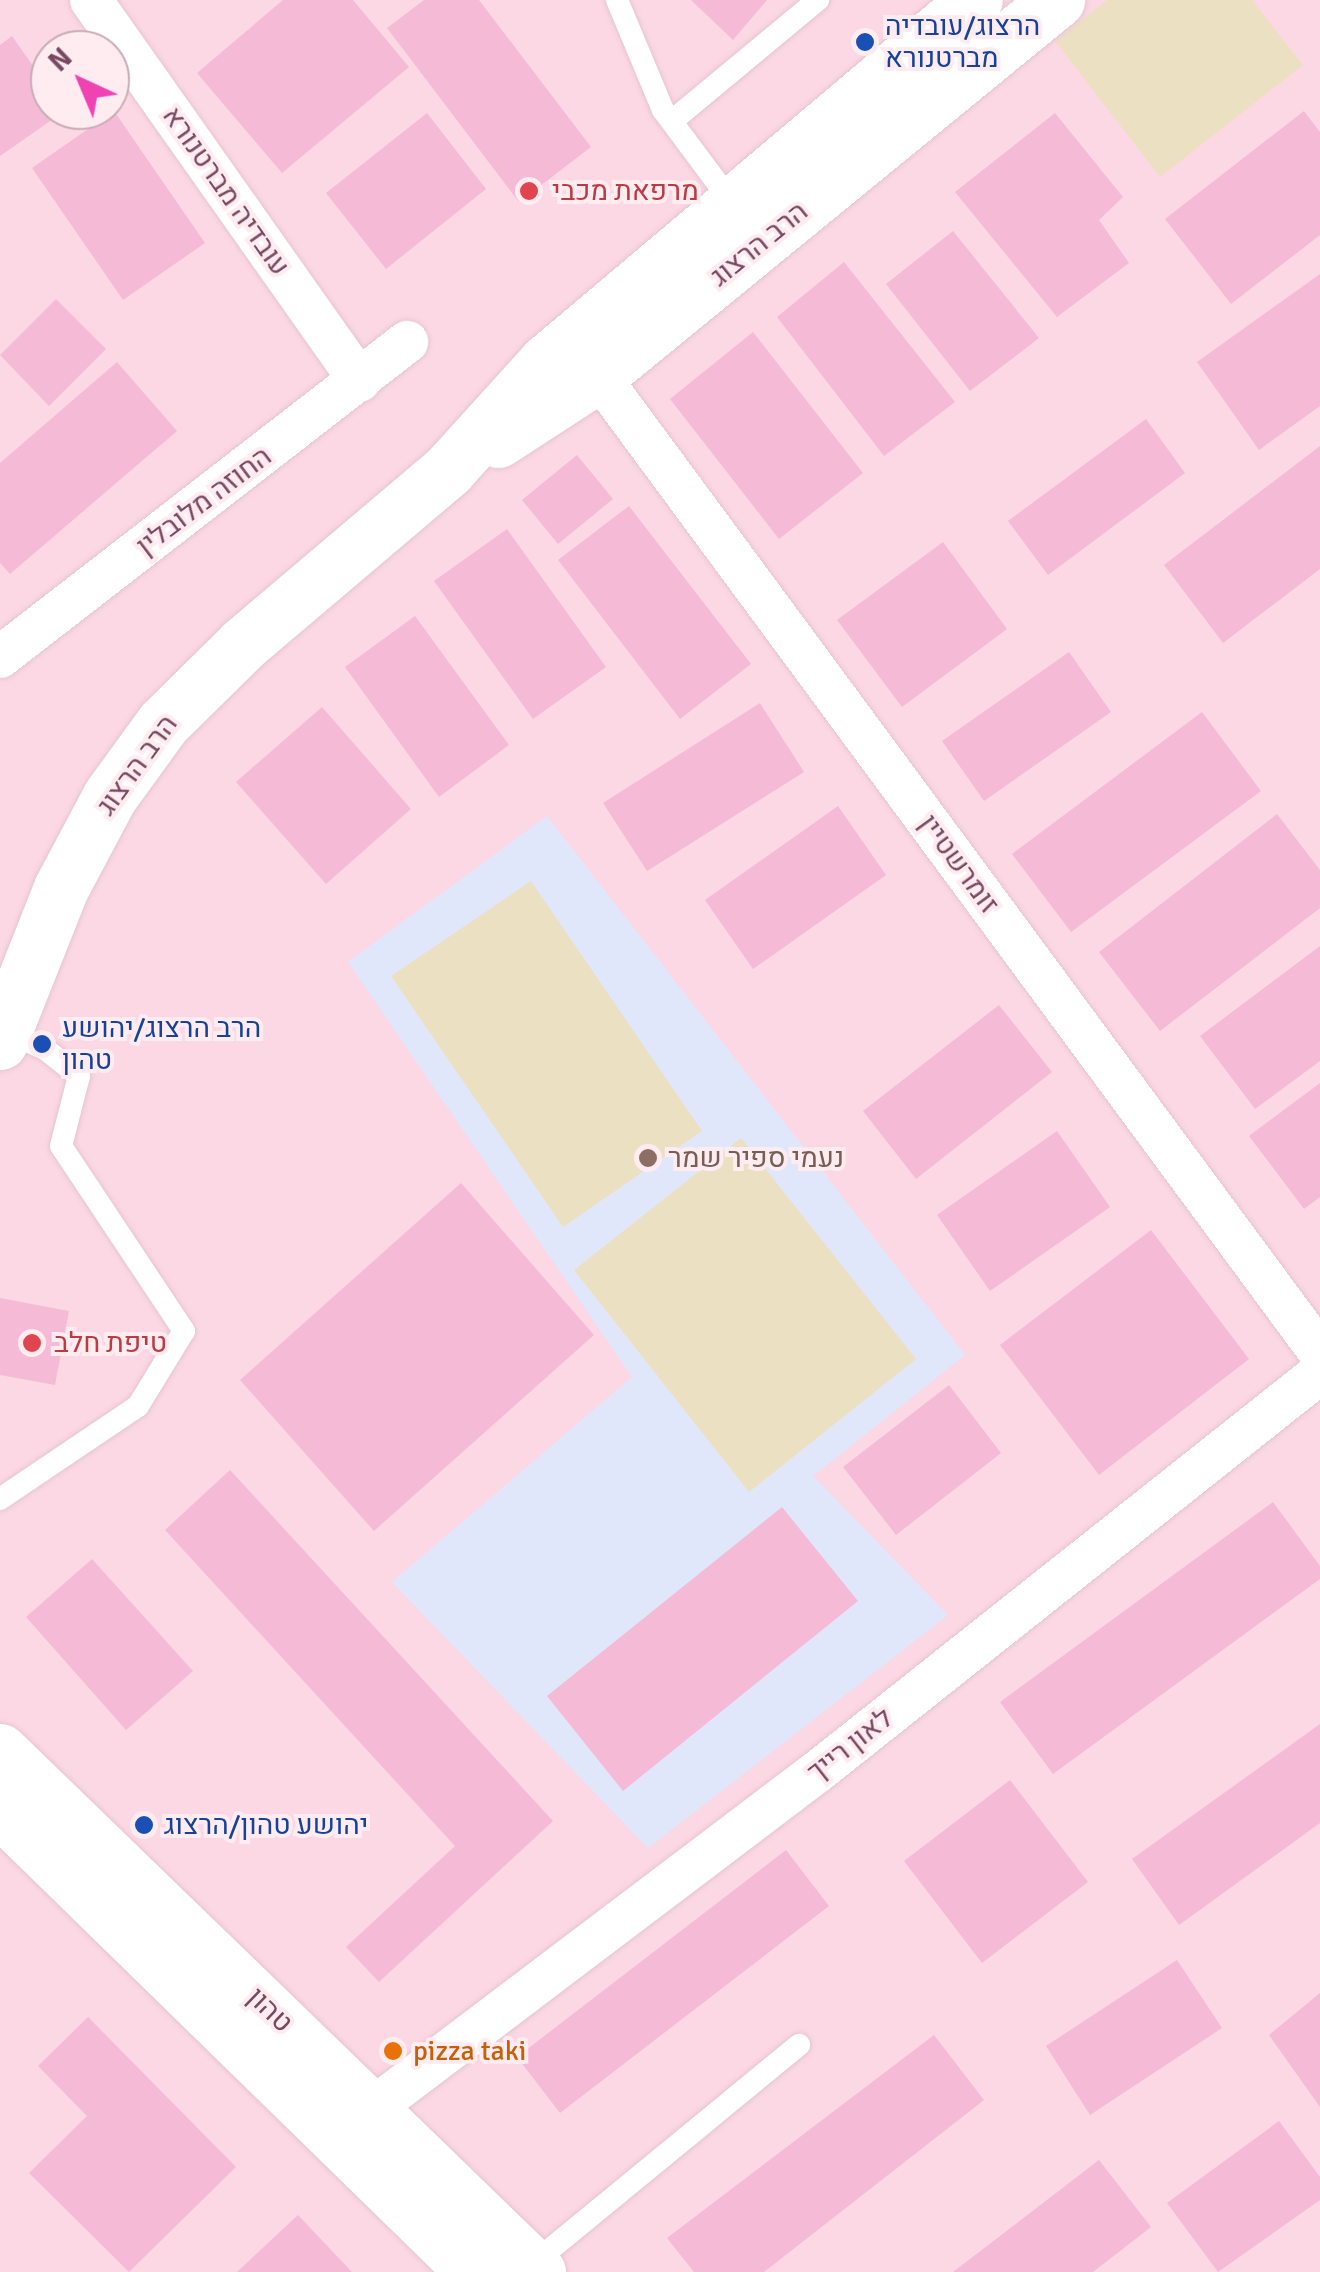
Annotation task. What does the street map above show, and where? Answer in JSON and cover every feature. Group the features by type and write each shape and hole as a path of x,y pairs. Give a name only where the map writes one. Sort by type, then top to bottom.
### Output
{"street":[{"name":"עובדיה מברטנורא","path":"91,0 360,381"},
{"name":"הרב הרצוג","path":"2,1036 61,888 110,796 162,723 243,644 448,470 546,362 736,207 975,0"},
{"name":"הרב הרצוג","path":"448,470 598,375 1056,0"},
{"name":"החוזה מלובלין","path":"0,658 407,342"},
{"name":"זומרשטיין","path":"598,375 1320,1352"},
{"name":"לאון רייך","path":"373,2108 817,1772 1320,1373"},
{"name":"טהון","path":"0,1750 535,2269"},
{"name":"טהון","path":"0,1809 461,2268"}],"lane":[{"path":"617,0 672,122 736,207"},
{"path":"672,122 818,0"},
{"path":"0,1500 138,1406 184,1331 60,1146 78,1076 45,1049 2,1036"},
{"path":"535,2269 799,2045"}],"shaded area":[{"path":"0,0 1320,0 1320,2272 0,2272"},
{"path":"1107,0 1252,0 1303,65 1160,177 1055,41"},
{"name":"נעמי ספיר שמר","path":"547,816 965,1355 813,1476 948,1615 648,1848 392,1582 632,1377 348,962"},
{"path":"531,881 702,1131 563,1227 391,976"},
{"path":"741,1138 916,1359 749,1492 574,1270"}],"building":[{"path":"283,0 353,0 409,67 282,173 197,73"},
{"path":"424,0 479,0 591,147 519,202 387,28"},
{"path":"691,0 767,0 733,40"},
{"path":"12,36 30,62 30,130 37,130 0,156 0,45"},
{"path":"1304,111 1320,132 1320,235 1231,304 1165,219"},
{"path":"427,113 486,189 386,269 326,193"},
{"path":"1055,113 1123,197 1099,220 1129,263 1057,317 955,192"},
{"path":"87,130 127,130 205,243 123,300 32,168"},
{"path":"953,231 1039,338 970,391 886,284"},
{"path":"844,262 955,402 884,456 777,317"},
{"path":"1320,274 1320,406 1259,450 1197,362"},
{"path":"56,299 106,349 49,406 0,355"},
{"path":"753,332 863,473 779,539 670,399"},
{"path":"117,362 177,431 10,574 0,563 0,463"},
{"path":"1146,419 1185,473 1048,575 1008,521"},
{"path":"1320,446 1320,569 1223,643 1164,565"},
{"path":"577,455 613,499 558,544 522,500"},
{"path":"629,506 751,664 680,719 558,560"},
{"path":"507,529 606,667 533,719 434,581"},
{"path":"943,542 1007,629 902,707 837,620"},
{"path":"415,616 509,745 439,797 345,667"},
{"path":"1069,652 1111,712 984,801 942,741"},
{"path":"760,703 804,772 647,871 603,803"},
{"path":"322,707 411,809 326,884 236,782"},
{"path":"1202,712 1261,791 1071,932 1012,854"},
{"path":"838,806 886,875 753,969 705,900"},
{"path":"1277,814 1320,870 1320,908 1160,1031 1099,952"},
{"path":"1320,946 1320,1061 1255,1109 1200,1036"},
{"path":"999,1005 1052,1072 916,1179 863,1111"},
{"path":"1320,1083 1320,1197 1304,1209 1249,1136"},
{"path":"1057,1131 1110,1207 990,1291 937,1215"},
{"path":"461,1183 594,1335 374,1531 240,1380"},
{"path":"1151,1230 1249,1359 1099,1475 1000,1345"},
{"name":"טיפת חלב","path":"0,1298 69,1311 55,1385 0,1375"},
{"path":"949,1385 1001,1453 896,1535 843,1467"},
{"path":"230,1470 553,1821 379,1982 346,1947 455,1846 165,1530"},
{"path":"1273,1502 1320,1566 1320,1579 1053,1774 1000,1702"},
{"path":"782,1507 858,1601 623,1791 547,1696"},
{"path":"92,1559 193,1671 126,1730 26,1617"},
{"path":"1320,1724 1320,1823 1179,1925 1132,1859"},
{"path":"1010,1780 1088,1882 982,1963 904,1861"},
{"path":"786,1850 829,1906 560,2113 517,2057"},
{"path":"1177,1960 1222,2028 1090,2115 1046,2046"},
{"path":"1320,1993 1320,2107 1269,2035"},
{"path":"88,2017 236,2167 129,2272 29,2173 87,2116 38,2066"},
{"path":"934,2035 984,2100 764,2272 694,2272 667,2238"},
{"path":"1279,2121 1320,2177 1320,2200 1218,2272 1167,2203"},
{"path":"1099,2160 1151,2227 1093,2272 953,2272"},
{"path":"298,2215 352,2272 237,2272"}],"place":[{"name":"הרצוג/עובדיה מברטנורא","path":"865,42"},
{"name":"מרפאת מכבי","path":"529,191"},
{"name":"הרב הרצוג/יהושע טהון","path":"42,1044"},
{"name":"נעמי ספיר שמר","path":"648,1158"},
{"name":"טיפת חלב","path":"32,1343"},
{"name":"יהושע טהון/הרצוג","path":"144,1825"},
{"name":"pizza taki","path":"393,2051"}]}
